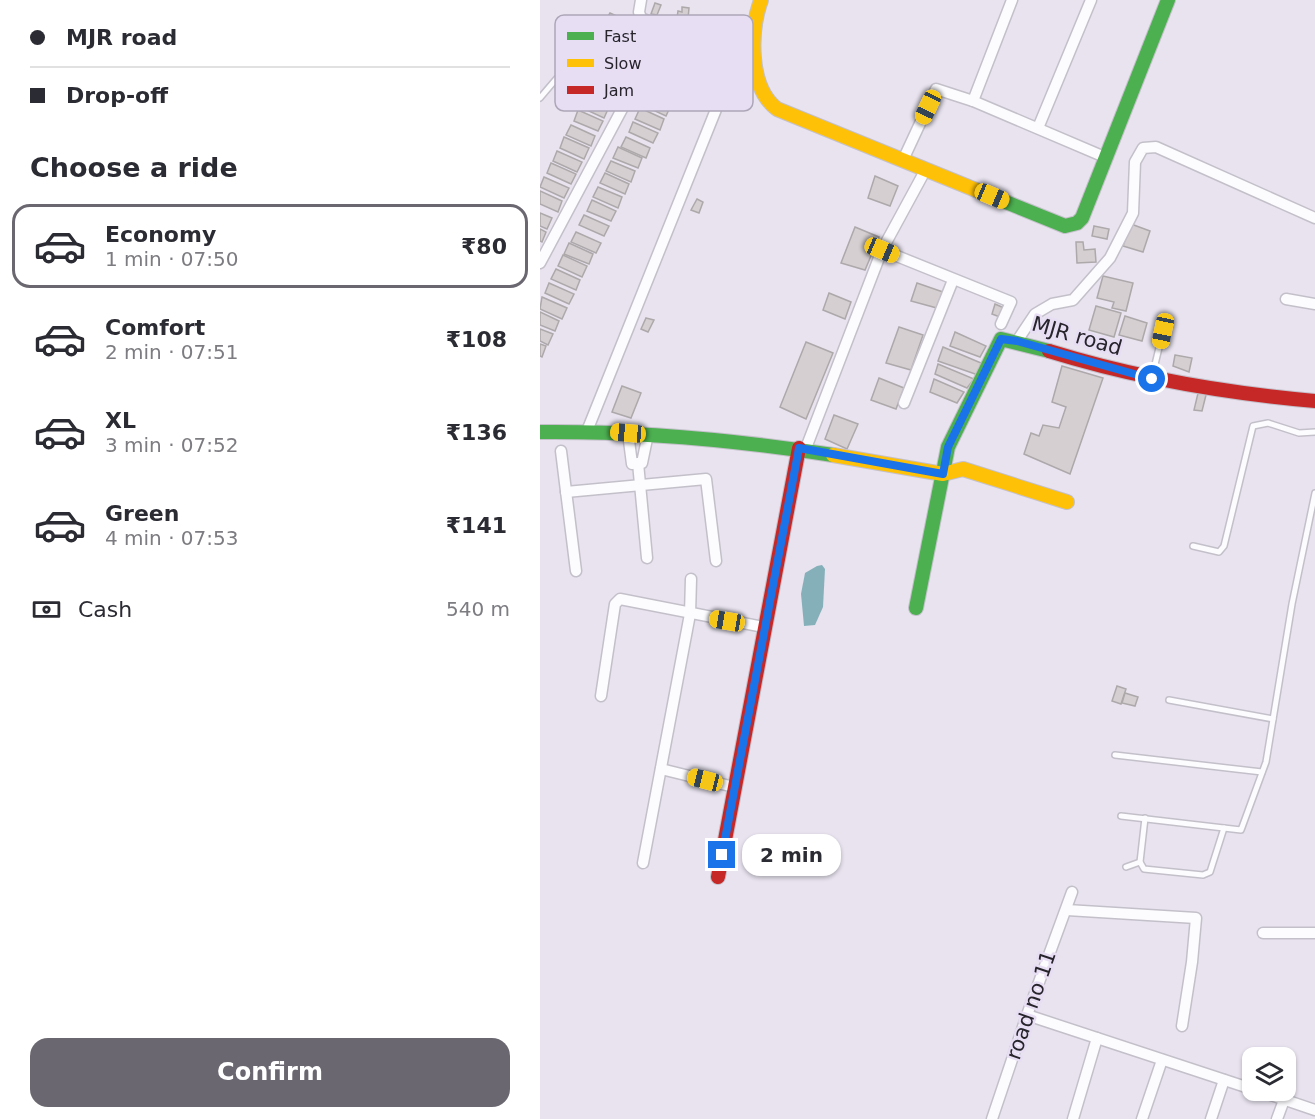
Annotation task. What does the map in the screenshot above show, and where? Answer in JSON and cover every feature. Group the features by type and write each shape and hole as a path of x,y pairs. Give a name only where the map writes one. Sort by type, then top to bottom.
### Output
{"street":[{"path":"640,15 641,0"},
{"path":"761,0 757,9 753,36 760,87 765,98 777,110 1058,224 1072,225 1082,218 1168,0"},
{"path":"974,101 1012,0"},
{"path":"1038,128 1091,0"},
{"path":"903,160 936,89 974,101 1107,158"},
{"path":"540,263 621,111"},
{"path":"587,431 715,111"},
{"path":"1017,341 1035,314 1052,304 1073,300 1110,258 1132,213 1135,162 1143,148 1156,147 1315,218"},
{"path":"717,878 802,448 882,250 926,169"},
{"path":"882,250 1011,302 1001,324"},
{"path":"904,403 953,280"},
{"path":"1286,299 1315,304"},
{"name":"MJR road","path":"916,608 948,447 998,343 1006,339 1017,341 1152,379 1221,391 1315,401"},
{"path":"540,432 587,431 648,434 802,448 943,474 963,469 1066,502"},
{"path":"628,433 632,464 642,463 648,434"},
{"path":"561,452 576,571"},
{"path":"638,464 647,558"},
{"path":"566,492 706,478 716,561"},
{"path":"643,863 690,614 691,579"},
{"path":"601,696 617,601 620,599 765,627"},
{"path":"661,769 734,787"},
{"name":"road no 11","path":"992,1119 1072,892"},
{"path":"1067,909 1196,918 1182,1026"},
{"path":"1263,933 1315,933"},
{"path":"1027,1015 1242,1086"},
{"path":"1073,1119 1097,1038"},
{"path":"1142,1119 1162,1060"},
{"path":"1211,1119 1224,1080"},
{"path":"1277,1119 1284,1101"},
{"path":"1287,1101 1315,1110"}],"lane":[{"path":"540,98 555,80"},
{"path":"1152,379 1163,331"},
{"path":"1193,546 1219,552 1224,546 1253,426 1268,423 1299,433 1315,432"},
{"path":"1121,816 1241,830 1262,772 1315,493"},
{"path":"1169,700 1273,719"},
{"path":"1115,755 1262,772"},
{"path":"1145,818 1140,862 1144,869 1203,875 1210,872 1224,828"},
{"path":"1125,867 1140,862"}],"water":[{"path":"822,565 825,569 823,607 815,625 804,626 801,594 805,573"}],"building":[{"path":"655,3 661,5 657,15 651,14"},
{"path":"682,7 689,8 688,15 677,15 678,11 682,12"},
{"path":"578,111 580,111 603,121 598,131 574,121"},
{"path":"589,111 607,111 604,118"},
{"path":"639,111 647,111 664,119 660,130 635,119"},
{"path":"655,111 668,111 666,116"},
{"path":"633,122 658,133 653,143 629,132"},
{"path":"571,125 595,136 591,146 566,135"},
{"path":"564,137 589,148 584,159 560,148"},
{"path":"626,137 650,148 646,158 621,147"},
{"path":"618,147 642,158 638,168 613,158"},
{"path":"557,151 582,162 577,172 553,161"},
{"path":"611,161 635,171 631,182 606,171"},
{"path":"551,163 576,174 571,184 547,173"},
{"path":"605,173 629,184 625,194 600,183"},
{"path":"875,176 898,186 890,206 868,198"},
{"path":"544,177 569,188 564,198 540,187"},
{"path":"598,187 622,197 618,208 593,197"},
{"path":"540,191 562,201 558,212 540,204"},
{"path":"697,199 703,202 699,213 691,210"},
{"path":"592,200 616,211 611,221 587,211"},
{"path":"540,213 552,218 547,229 540,226"},
{"path":"584,215 609,226 604,236 579,225"},
{"path":"1131,224 1150,231 1143,252 1123,246"},
{"path":"1094,226 1109,229 1107,239 1092,236"},
{"path":"855,227 879,237 865,270 841,263"},
{"path":"540,229 546,232 542,242 540,241"},
{"path":"576,232 601,243 596,253 571,242"},
{"path":"1076,242 1083,242 1084,250 1095,249 1096,262 1077,263"},
{"path":"569,243 593,254 589,264 564,254"},
{"path":"563,255 587,266 582,277 558,266"},
{"path":"556,269 580,280 576,290 551,279"},
{"path":"1103,276 1133,283 1126,311 1112,308 1114,302 1097,298"},
{"path":"549,283 574,294 569,304 545,293"},
{"path":"917,283 943,292 937,308 911,301"},
{"path":"829,293 851,302 845,319 823,310"},
{"path":"542,297 567,308 562,319 540,309"},
{"path":"995,304 1004,308 1000,317 992,314"},
{"path":"1096,306 1121,313 1114,337 1089,330"},
{"path":"540,312 559,321 555,331 540,325"},
{"path":"1125,316 1147,323 1142,341 1119,335"},
{"path":"646,318 654,320 648,332 641,329"},
{"path":"899,327 923,335 911,370 886,363"},
{"path":"540,329 553,334 548,345 540,341"},
{"path":"955,332 986,346 980,357 950,346"},
{"path":"806,342 833,353 806,419 780,407"},
{"path":"540,344 546,346 542,357 540,356"},
{"path":"943,347 981,363 978,375 938,361"},
{"path":"1175,355 1192,358 1189,372 1173,366"},
{"path":"938,364 974,379 967,388 935,374"},
{"path":"1062,366 1103,378 1070,474 1024,454 1031,433 1039,436 1043,425 1059,428 1066,407 1052,402"},
{"path":"879,378 904,388 896,409 871,400"},
{"path":"934,379 964,392 957,403 930,392"},
{"path":"622,386 641,393 631,418 612,412"},
{"path":"1199,389 1207,391 1202,411 1194,410"},
{"path":"834,415 858,424 847,449 825,439"},
{"path":"1117,686 1126,689 1121,704 1112,701"},
{"path":"1125,693 1138,697 1135,706 1122,703"}],"traffic: fast":[{"path":"976,190 1065,226 1077,223 1082,218 1168,0"},
{"path":"916,608 948,447 1001,339 1049,351"},
{"path":"540,432 614,433 687,438 833,455"}],"traffic: slow":[{"path":"761,0 755,27 756,73 761,87 777,109 976,190"},
{"path":"833,455 943,474 963,469 1067,502"}],"traffic: jam":[{"path":"1049,351 1148,377 1248,394 1315,401"},
{"path":"718,877 799,448"}],"route":[{"path":"722,855 799,448 943,474 948,447 1001,339 1017,341 1152,379"}]}
